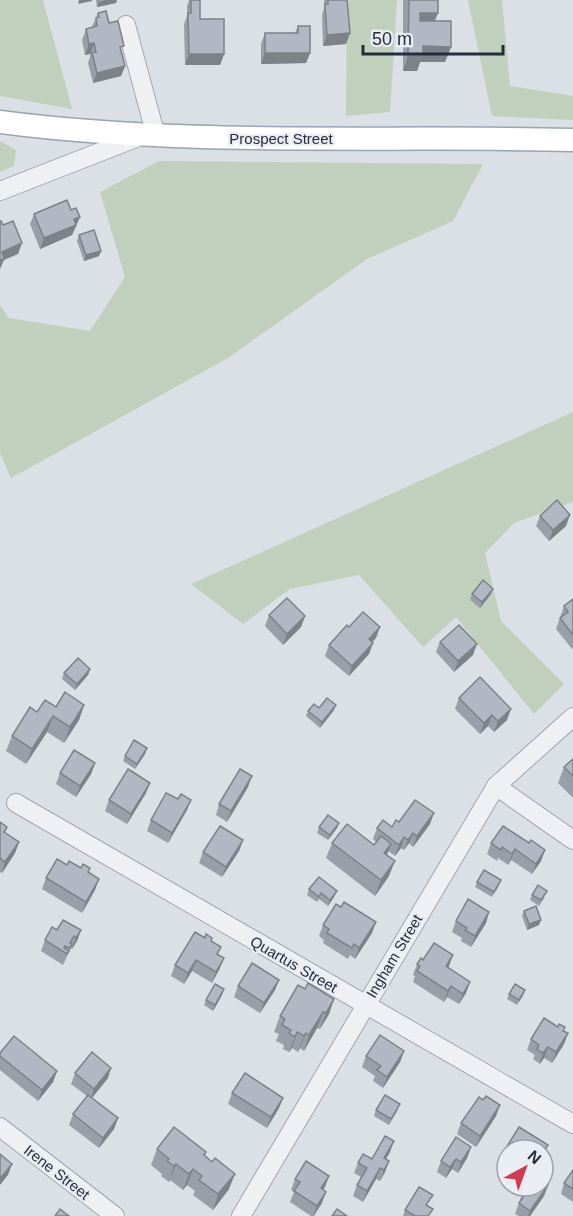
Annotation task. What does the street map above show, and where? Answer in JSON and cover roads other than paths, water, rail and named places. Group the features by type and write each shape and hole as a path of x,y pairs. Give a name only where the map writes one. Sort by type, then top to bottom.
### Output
{"main road":[{"path":"0,122 149,136"},
{"name":"Prospect Street","path":"149,136 275,139 573,140"}],"street":[{"path":"126,25 149,136"},
{"name":"Prospect Street","path":"0,191 149,136"},
{"name":"Ingham Street","path":"241,1216 496,786 573,717"},
{"path":"496,786 573,840"},
{"name":"Quartus Street","path":"16,803 573,1124"},
{"name":"Irene Street","path":"0,1127 115,1216"}]}
